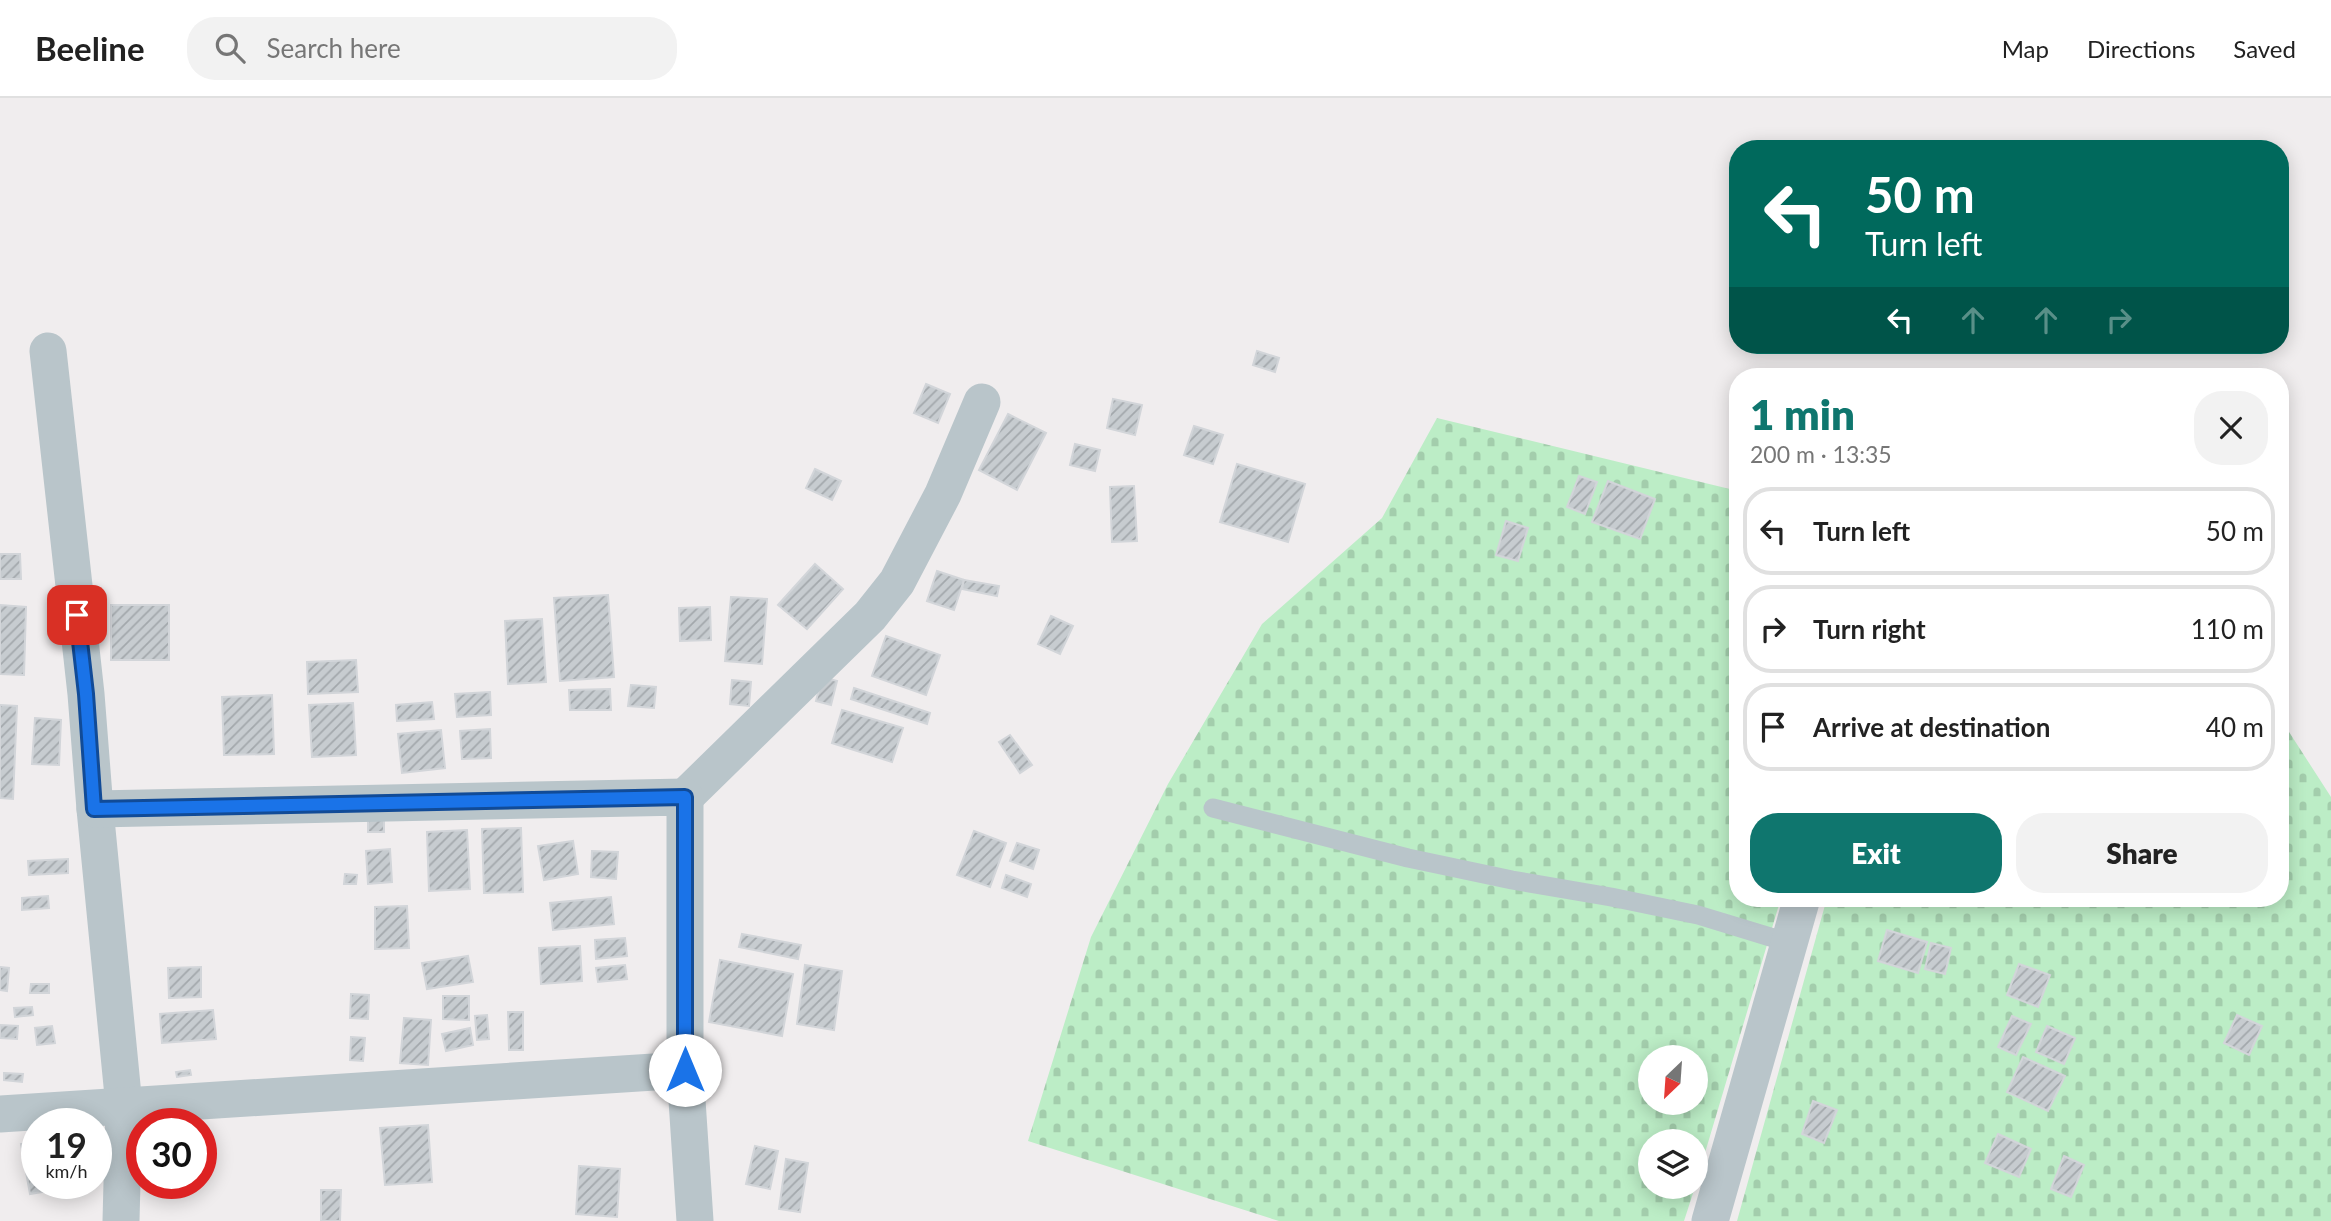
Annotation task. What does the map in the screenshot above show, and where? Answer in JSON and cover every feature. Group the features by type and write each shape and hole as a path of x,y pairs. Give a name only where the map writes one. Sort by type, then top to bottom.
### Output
{"street":[{"path":"48,351 86,694 94,809 124,1106 121,1221"},
{"path":"94,809 685,797 870,615 897,582 943,494 982,402"},
{"path":"685,797 685,1070 695,1221"},
{"path":"1710,1221 1800,907"},
{"path":"0,1114 685,1070"}],"lane":[{"path":"1213,808 1408,858 1698,915 1790,943"}],"green space":[{"path":"1437,418 1729,489 1729,907 1778,907 1708,1143 1708,1129 1638,1129 1638,1199 1691,1199 1684,1221 1279,1221 1028,1141 1091,937 1168,784 1262,624 1382,518"},
{"path":"2289,732 2331,797 2331,1221 1737,1221 1824,907 2289,907"}],"building":[{"path":"1257,351 1279,358 1275,372 1253,365"},
{"path":"926,384 950,394 938,423 914,413"},
{"path":"1113,399 1142,405 1135,435 1107,428"},
{"path":"1008,414 1046,433 1017,490 979,470"},
{"path":"1194,426 1223,435 1213,464 1184,455"},
{"path":"1075,444 1100,450 1095,471 1070,465"},
{"path":"1237,464 1305,484 1288,542 1220,522"},
{"path":"815,469 841,481 832,500 806,488"},
{"path":"1579,476 1597,482 1585,514 1567,507"},
{"path":"1608,481 1655,499 1640,539 1592,522"},
{"path":"1134,486 1137,541 1112,542 1110,487"},
{"path":"1506,521 1528,528 1518,561 1496,555"},
{"path":"0,554 20,554 21,579 0,579"},
{"path":"815,564 843,589 807,629 778,605"},
{"path":"937,571 964,580 954,610 927,601"},
{"path":"964,580 999,586 997,596 962,589"},
{"path":"608,595 614,677 560,681 554,598"},
{"path":"731,597 767,599 762,664 725,661"},
{"path":"0,605 26,607 24,675 0,674"},
{"path":"111,605 169,605 169,660 111,660"},
{"path":"710,607 711,640 680,641 679,608"},
{"path":"1051,616 1073,626 1060,654 1038,644"},
{"path":"542,619 546,682 508,684 505,621"},
{"path":"886,636 940,655 926,695 872,676"},
{"path":"356,660 358,692 308,694 307,662"},
{"path":"822,677 837,681 831,705 816,701"},
{"path":"732,680 751,682 749,706 730,704"},
{"path":"631,685 656,687 654,708 628,706"},
{"path":"854,688 930,713 927,724 851,699"},
{"path":"610,689 611,710 570,710 569,690"},
{"path":"490,692 491,715 457,717 455,694"},
{"path":"272,695 274,754 224,755 222,697"},
{"path":"432,702 434,719 397,721 396,705"},
{"path":"353,703 356,755 312,757 309,705"},
{"path":"0,705 17,706 13,799 0,798"},
{"path":"842,710 903,728 892,762 832,743"},
{"path":"35,718 61,720 59,765 32,764"},
{"path":"490,729 491,758 462,759 460,731"},
{"path":"441,730 445,768 402,773 398,734"},
{"path":"1010,735 1032,765 1020,773 999,742"},
{"path":"368,819 384,820 384,832 368,832"},
{"path":"521,828 523,892 484,893 482,829"},
{"path":"467,830 470,889 429,891 427,832"},
{"path":"974,831 1006,843 990,887 957,875"},
{"path":"573,841 578,874 544,880 538,846"},
{"path":"1017,843 1039,850 1033,869 1010,861"},
{"path":"390,849 392,882 368,884 366,851"},
{"path":"592,851 618,852 616,879 591,877"},
{"path":"68,859 68,873 29,875 28,861"},
{"path":"345,874 357,875 356,884 344,884"},
{"path":"1006,875 1031,884 1027,897 1002,888"},
{"path":"48,896 49,908 22,910 22,898"},
{"path":"611,897 614,924 553,930 550,903"},
{"path":"407,906 409,948 375,949 375,907"},
{"path":"1887,930 1927,942 1918,973 1878,961"},
{"path":"742,934 801,945 798,959 739,947"},
{"path":"625,938 627,956 596,959 595,940"},
{"path":"1931,943 1951,948 1945,974 1925,969"},
{"path":"580,946 582,981 541,984 539,948"},
{"path":"468,956 473,982 427,989 422,963"},
{"path":"720,960 793,974 782,1036 709,1022"},
{"path":"2019,964 2050,975 2038,1007 2007,995"},
{"path":"625,965 627,979 598,982 596,968"},
{"path":"805,965 842,971 834,1030 797,1024"},
{"path":"0,967 9,968 7,991 0,990"},
{"path":"201,967 201,997 169,998 168,968"},
{"path":"31,984 49,984 49,993 30,993"},
{"path":"351,994 369,995 368,1019 350,1018"},
{"path":"443,996 469,996 469,1020 443,1019"},
{"path":"32,1007 33,1015 15,1017 14,1008"},
{"path":"213,1010 216,1039 162,1043 160,1014"},
{"path":"508,1012 523,1012 523,1050 509,1050"},
{"path":"487,1015 489,1039 477,1040 475,1016"},
{"path":"2237,1015 2262,1026 2249,1055 2224,1043"},
{"path":"2012,1016 2031,1024 2016,1055 1998,1047"},
{"path":"404,1018 431,1020 428,1065 400,1063"},
{"path":"0,1025 18,1026 17,1039 0,1038"},
{"path":"52,1026 55,1043 37,1045 35,1028"},
{"path":"2047,1026 2075,1038 2064,1064 2036,1052"},
{"path":"470,1028 473,1045 446,1051 442,1034"},
{"path":"351,1037 365,1038 363,1061 350,1060"},
{"path":"2023,1057 2065,1076 2048,1111 2007,1092"},
{"path":"190,1070 191,1075 177,1077 176,1072"},
{"path":"4,1073 23,1074 22,1082 4,1080"},
{"path":"1813,1101 1837,1110 1824,1143 1802,1134"},
{"path":"428,1125 432,1182 385,1185 380,1128"},
{"path":"1998,1134 2031,1149 2019,1177 1985,1163"},
{"path":"755,1146 778,1151 770,1189 746,1184"},
{"path":"2064,1156 2084,1165 2071,1197 2051,1189"},
{"path":"786,1159 808,1163 800,1212 779,1209"},
{"path":"579,1166 620,1169 617,1217 576,1214"},
{"path":"321,1190 341,1190 340,1221 321,1221"}],"route":[{"path":"77,615 94,809 685,797 685,1070"}]}
